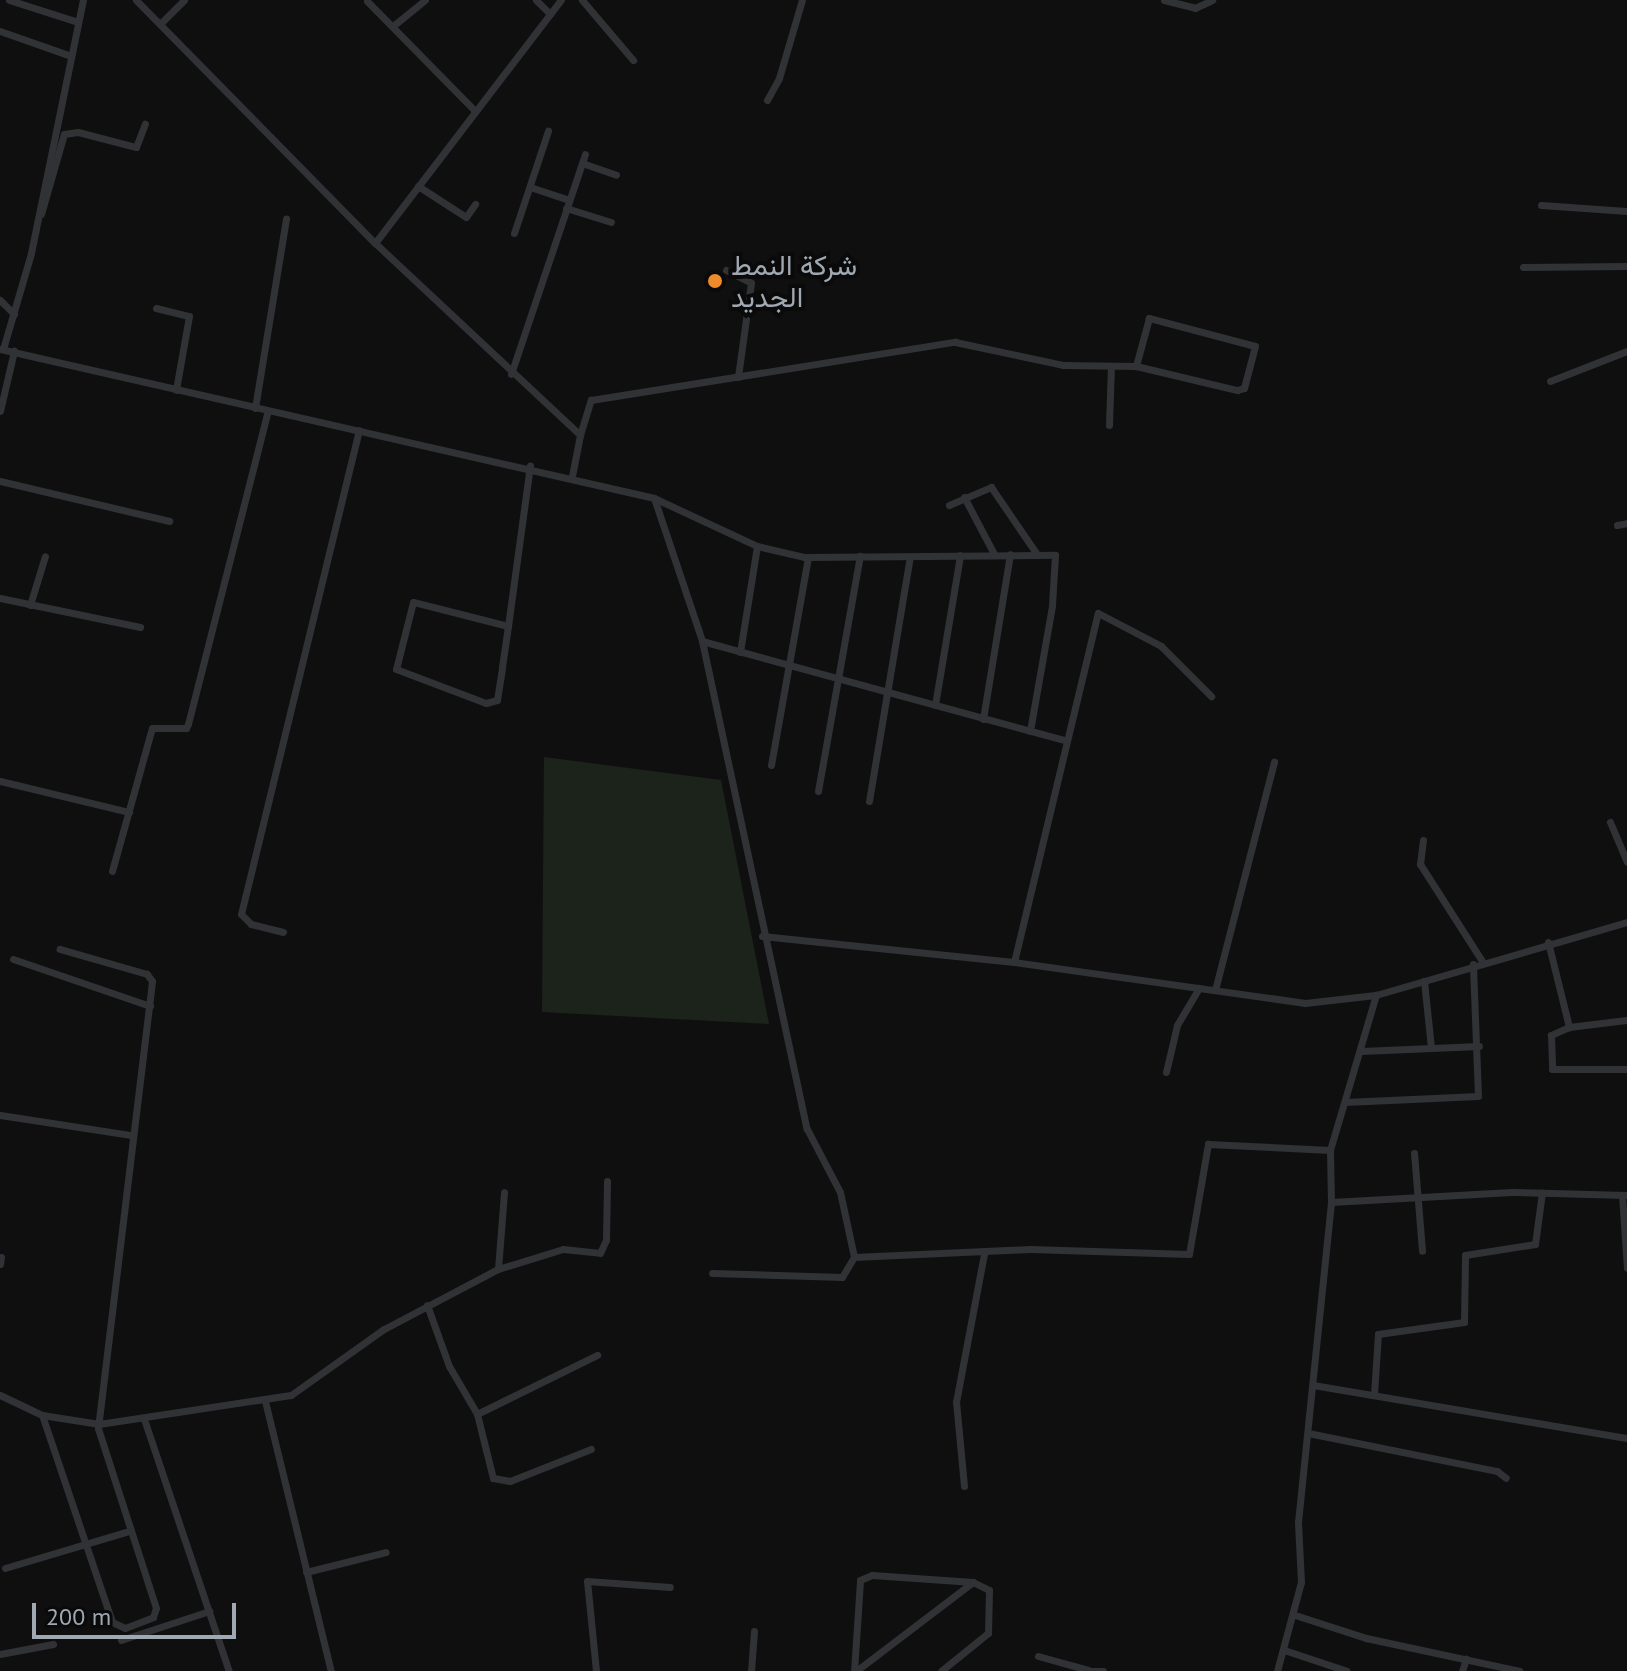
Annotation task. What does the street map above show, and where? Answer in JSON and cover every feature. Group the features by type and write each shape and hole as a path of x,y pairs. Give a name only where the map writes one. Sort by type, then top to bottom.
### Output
{"street":[{"path":"9,0 30,3 78,22"},
{"path":"83,0 38,217 2,349 268,411 572,476 654,498 757,546 808,557 1053,554 1058,562 1030,731"},
{"path":"136,0 375,243 511,374 580,435"},
{"path":"160,24 184,0"},
{"path":"393,26 425,0"},
{"path":"536,0 550,14"},
{"path":"375,243 561,0"},
{"path":"582,0 633,60"},
{"path":"767,100 779,78 802,0"},
{"path":"1164,0 1195,8 1212,0"},
{"path":"367,1 475,111"},
{"path":"0,31 71,56"},
{"path":"38,217 64,134 78,132 136,147 145,124"},
{"path":"514,233 548,131"},
{"path":"511,374 585,154"},
{"path":"582,163 616,175"},
{"path":"418,186 466,217 475,204"},
{"path":"530,187 611,222"},
{"path":"1541,205 1627,211"},
{"path":"255,408 286,219"},
{"path":"1523,267 1627,266"},
{"path":"726,270 751,283 738,377"},
{"path":"0,300 14,314"},
{"path":"156,308 189,316 176,390"},
{"path":"572,476 591,400 966,342 1058,364 1136,366 1242,389 1255,346 1149,318 1136,366"},
{"path":"0,411 14,351"},
{"path":"1550,381 1627,351"},
{"path":"1109,425 1111,366"},
{"path":"112,871 152,728 188,724 268,411"},
{"path":"283,932 251,924 241,914 359,430"},
{"path":"508,626 413,602 396,669 491,704 497,700 508,626 530,466"},
{"path":"0,481 169,521"},
{"path":"949,505 991,487 1036,553"},
{"path":"964,497 994,554"},
{"path":"654,498 702,641 762,936 810,1138 840,1192 854,1257 842,1277 712,1273"},
{"path":"1617,525 1627,523"},
{"path":"740,652 757,546"},
{"path":"983,719 1010,554"},
{"path":"935,705 960,555"},
{"path":"30,605 45,556"},
{"path":"818,791 860,556"},
{"path":"869,801 910,556"},
{"path":"771,765 808,557"},
{"path":"0,598 140,627"},
{"path":"1014,962 1098,613 1161,646 1211,696"},
{"path":"702,641 1067,741"},
{"path":"1215,990 1274,762"},
{"path":"0,781 129,812"},
{"path":"1610,822 1627,862"},
{"path":"1423,840 1420,864 1482,961"},
{"path":"762,936 1014,962 1305,1003 1376,995 1482,961 1627,922"},
{"path":"1548,942 1569,1027"},
{"path":"42,1415 112,1622 125,1628 156,1611 129,1531 99,1424 131,1135 150,1006 150,976 60,949"},
{"path":"13,959 150,1006"},
{"path":"1345,1102 1478,1096 1479,1046 1473,964"},
{"path":"1424,981 1431,1048"},
{"path":"1166,1072 1177,1025 1199,988"},
{"path":"1277,1671 1295,1615 1308,1433 1331,1202 1330,1150 1376,995"},
{"path":"1627,1020 1569,1027 1551,1035 1552,1069 1627,1069"},
{"path":"1361,1051 1479,1046"},
{"path":"0,1115 131,1135"},
{"path":"854,1257 984,1254 1030,1249 1187,1254 1208,1144 1330,1150"},
{"path":"1414,1153 1420,1197 1422,1251"},
{"path":"0,1395 42,1415 99,1424 265,1401 299,1391 370,1338 498,1269 563,1249 600,1253 606,1240 607,1181"},
{"path":"498,1269 504,1192"},
{"path":"1331,1202 1542,1192 1625,1195 1627,1268"},
{"path":"1374,1394 1378,1334 1464,1322 1465,1255 1535,1244 1542,1192"},
{"path":"964,1486 956,1402 984,1254"},
{"path":"427,1305 454,1376 477,1414 490,1474 499,1481 591,1449"},
{"path":"477,1414 597,1355"},
{"path":"1313,1385 1627,1438"},
{"path":"265,1401 331,1671"},
{"path":"144,1419 229,1671"},
{"path":"1308,1433 1497,1471 1506,1478"},
{"path":"5,1568 129,1531"},
{"path":"306,1572 386,1552"},
{"path":"855,1671 863,1576 973,1582 986,1586 991,1595 988,1633 941,1671"},
{"path":"596,1671 587,1581 670,1587"},
{"path":"855,1671 973,1582"},
{"path":"121,1640 209,1611"},
{"path":"1295,1615 1366,1638 1520,1671"},
{"path":"751,1671 754,1631"},
{"path":"0,1654 53,1644"},
{"path":"1284,1650 1345,1671"},
{"path":"1038,1656 1087,1670 1103,1671"},
{"path":"1462,1671 1466,1659"}],"shaded area":[{"path":"544,757 721,780 769,1024 542,1012"}],"place":[{"name":"شركة النمط الجديد","path":"715,281"}]}
